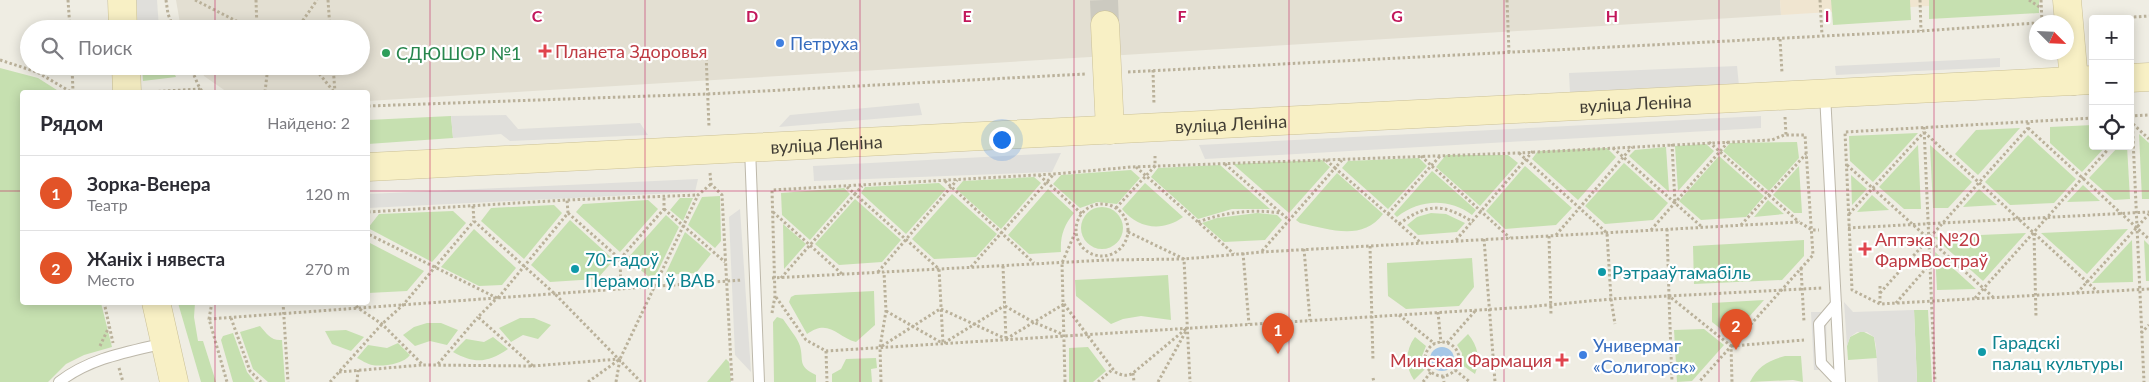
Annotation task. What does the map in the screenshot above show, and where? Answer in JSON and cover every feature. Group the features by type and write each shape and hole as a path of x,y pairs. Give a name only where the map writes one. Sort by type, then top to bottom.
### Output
{"main road":[{"path":"122,0 123,20"},
{"path":"2067,0 2084,81"},
{"path":"1105,25 1110,130"},
{"path":"126,75 127,90"},
{"path":"2134,78 2149,77"},
{"name":"вуліца Леніна","path":"370,167 2084,81"},
{"path":"157,305 174,382"}],"lane":[{"path":"1824,94 1839,382"},
{"path":"750,148 759,382"},
{"path":"1836,304 1820,324 1821,363 1839,382"},
{"path":"59,382 76,369 91,363 116,354 166,343"}],"path":[{"path":"68,0 69,20"},
{"path":"166,0 170,20"},
{"path":"196,0 235,20"},
{"path":"256,0 257,20"},
{"path":"303,20 317,0"},
{"path":"328,0 329,20"},
{"path":"1507,0 1508,53"},
{"path":"1820,0 1822,36"},
{"path":"1920,0 1921,31"},
{"path":"2029,0 2041,9"},
{"path":"2041,0 2041,15"},
{"path":"2134,17 2149,16"},
{"path":"370,106 707,94 1921,31 2029,23"},
{"path":"1780,38 1782,76"},
{"path":"706,53 709,130"},
{"path":"0,60 20,66"},
{"path":"1153,70 1154,106"},
{"path":"42,75 68,90"},
{"path":"72,75 72,90"},
{"path":"194,75 200,90"},
{"path":"265,90 267,75"},
{"path":"320,75 332,90"},
{"path":"333,75 334,90"},
{"path":"1784,114 1786,135"},
{"path":"2134,116 2149,115"},
{"path":"2089,118 1924,130 1845,132 1852,290 1880,304 2149,289"},
{"path":"1880,293 2028,128 2028,122"},
{"path":"2134,126 2149,138"},
{"path":"2028,128 2149,239"},
{"path":"1924,130 2098,292"},
{"path":"1849,214 1924,130"},
{"path":"1924,130 1935,382"},
{"path":"1699,382 1731,346 1780,292 1813,255 1805,135 1786,135 1772,140 1518,153 1135,166 1039,175 772,190 775,296 806,340 826,351 1476,310 1610,299 1780,292 1825,288"},
{"path":"1651,230 1728,141"},
{"path":"1709,142 1799,222 1812,230 1819,230"},
{"path":"1672,144 1675,203"},
{"path":"1556,235 1632,146"},
{"path":"1613,148 1702,228"},
{"path":"1974,299 2108,150"},
{"path":"2132,150 2144,382"},
{"path":"1456,241 1533,152"},
{"path":"1518,153 1607,232 1610,299 1616,324"},
{"path":"1741,226 1807,154"},
{"path":"1388,214 1441,155"},
{"path":"1116,208 1155,166 1155,156"},
{"path":"1420,156 1510,238"},
{"path":"1262,252 1344,159"},
{"path":"1326,160 1421,243"},
{"path":"1225,164 1289,220"},
{"path":"1847,165 1994,298"},
{"path":"1135,166 1235,254"},
{"path":"710,170 711,184 722,195 732,382"},
{"path":"970,268 1054,174"},
{"path":"1039,175 1082,214"},
{"path":"944,180 1034,264"},
{"path":"878,272 958,180"},
{"path":"616,382 620,359 698,195 711,184"},
{"path":"781,278 862,186"},
{"path":"847,187 940,269 943,343"},
{"path":"370,212 568,200 698,195"},
{"path":"621,289 620,259 664,209 664,196"},
{"path":"438,365 568,213 568,200"},
{"path":"1065,382 1062,262 1082,214 1087,209 1102,204 1116,208 1125,218 1128,232 1126,240 1121,247 1107,258"},
{"path":"473,206 474,221 555,294 642,382"},
{"path":"1400,224 1414,213 1429,207 1442,208 1458,213 1473,222"},
{"path":"664,209 726,262"},
{"path":"1198,222 1231,212 1265,211 1282,214"},
{"path":"773,212 842,274"},
{"path":"568,213 620,259"},
{"path":"1841,229 2149,213"},
{"path":"2077,293 2149,213"},
{"path":"330,382 382,324 404,305 474,221"},
{"path":"767,279 970,268 1107,258 1184,259 1304,249 1799,222"},
{"path":"1878,232 1879,227"},
{"path":"1667,229 1672,382"},
{"path":"1076,232 1078,240 1090,252 1107,258"},
{"path":"1128,232 1184,259"},
{"path":"2034,232 2036,317"},
{"path":"370,235 433,268 497,298"},
{"path":"1550,236 1551,315"},
{"path":"1484,239 1494,382"},
{"path":"1370,246 1373,361"},
{"path":"1304,249 1310,320"},
{"path":"1243,253 1249,324"},
{"path":"1184,259 1190,382"},
{"path":"1896,303 1930,265"},
{"path":"1002,266 1006,339"},
{"path":"881,382 880,347 886,311 884,272"},
{"path":"209,319 745,280"},
{"path":"1880,286 1880,304"},
{"path":"1669,296 1731,346 1804,340"},
{"path":"1064,304 1113,369 1120,374 1133,373 1187,328"},
{"path":"1006,339 1064,304"},
{"path":"211,305 209,319 227,382"},
{"path":"284,305 288,382"},
{"path":"356,305 382,324 423,365"},
{"path":"1005,305 1034,322 1065,335"},
{"path":"943,343 1005,305"},
{"path":"941,309 1006,339"},
{"path":"880,347 941,309"},
{"path":"1448,343 1476,310"},
{"path":"886,311 943,343"},
{"path":"1438,312 1441,343"},
{"path":"1399,315 1435,344"},
{"path":"478,317 533,366"},
{"path":"231,318 250,371 261,382"},
{"path":"2142,333 2149,325"},
{"path":"1158,382 1187,328"},
{"path":"1441,343 1448,343 1457,352 1458,365 1455,370 1443,376 1431,372 1427,367 1426,354 1435,344 1441,343"},
{"path":"1731,346 1732,382"},
{"path":"826,351 827,382"},
{"path":"339,372 423,365 533,366 620,359"},
{"path":"588,382 620,359"},
{"path":"1098,382 1113,369"},
{"path":"357,382 358,370"},
{"path":"1455,370 1470,382"},
{"path":"1422,382 1431,372"},
{"path":"1133,373 1134,382"},
{"path":"1443,376 1444,382"}],"shaded area":[{"path":"136,0 157,0 158,20 137,20"},
{"path":"176,0 1780,0 1781,15 370,101 370,90 224,90 204,75 370,75 370,20 179,20"},
{"path":"1780,0 2026,0 1781,15"},
{"path":"2000,58 2000,67 1836,75 1835,66"},
{"path":"1737,66 1739,86 1570,93 1569,73"},
{"path":"919,103 922,115 779,127 790,115"},
{"path":"506,115 518,129 640,123 648,135 510,141 501,134 453,138 451,116"},
{"path":"1761,116 1761,128 1205,159 1199,145"},
{"path":"1061,153 1052,172 814,181 813,166"},
{"path":"698,179 695,192 370,208 370,194"},
{"path":"740,209 751,372 735,355 729,217"},
{"path":"1844,302 1853,312 1914,310 1917,382 1878,382 1874,337 1867,332 1857,332 1850,337 1847,346"},
{"path":"1811,312 1826,312 1827,370 1814,370"}],"green space":[{"path":"1831,0 1910,0 1911,20 1833,25"},
{"path":"1929,0 2039,0 2039,13 1929,19"},
{"path":"0,68 20,73 20,75 38,78 57,90 20,90 20,305 102,305 112,347 84,355 66,364 48,382 0,382"},
{"path":"143,75 175,75 176,77 143,81"},
{"path":"451,116 453,138 370,144 370,120"},
{"path":"2089,125 2089,150 2102,150 2082,172 2050,143 2050,127"},
{"path":"2020,128 1978,175 1955,154 1976,130"},
{"path":"1918,133 1873,182 1850,161 1849,136"},
{"path":"2139,134 2149,143 2149,199 2142,199"},
{"path":"2028,135 2076,179 2054,203 2010,205 1985,182"},
{"path":"1797,142 1799,158 1769,191 1723,151 1730,143"},
{"path":"1706,144 1714,151 1678,191 1675,146"},
{"path":"1918,145 1921,209 1904,209 1879,187"},
{"path":"1930,145 1972,182 1948,208 1933,208"},
{"path":"1666,147 1669,192 1629,156 1635,150"},
{"path":"1607,148 1616,157 1578,200 1532,159 1538,151"},
{"path":"2115,150 2127,150 2130,199 2114,200 2089,178"},
{"path":"1446,155 1508,155 1518,163 1480,206 1436,167"},
{"path":"1719,156 1764,196 1746,217 1701,220 1679,201"},
{"path":"1419,158 1427,166 1388,209 1342,168 1348,161"},
{"path":"1322,160 1330,167 1289,213 1233,164"},
{"path":"1624,163 1668,203 1653,220 1605,224 1585,206"},
{"path":"1220,165 1270,209 1232,209 1198,219 1151,177 1158,168"},
{"path":"1525,166 1572,208 1556,225 1505,229 1486,211"},
{"path":"1799,166 1802,213 1794,213 1773,195"},
{"path":"1131,170 1140,178 1117,204 1097,202 1080,208 1053,184 1061,175"},
{"path":"1432,171 1476,210 1472,215 1463,209 1444,203 1425,204 1406,211 1397,217 1394,214"},
{"path":"1337,173 1383,214 1375,223 1355,231 1344,231 1300,223 1296,220"},
{"path":"1851,175 1867,189 1852,205"},
{"path":"1034,177 1041,183 1001,229 956,189 963,181"},
{"path":"939,183 946,189 906,234 861,193 865,187"},
{"path":"1145,183 1183,217 1167,225 1151,226 1135,221 1128,216 1122,209"},
{"path":"2083,185 2100,201 2067,202"},
{"path":"844,188 850,194 810,240 782,215 781,193"},
{"path":"1048,189 1074,213 1063,231 1061,252 1029,254 1008,235"},
{"path":"1979,189 1997,205 1963,207"},
{"path":"952,194 997,234 976,257 934,259 912,239"},
{"path":"1872,195 1889,210 1857,212"},
{"path":"720,196 721,241 715,248 688,225 702,197"},
{"path":"680,198 693,198 683,221 670,210"},
{"path":"855,199 901,240 882,262 839,265 815,244"},
{"path":"648,200 658,209 620,252 576,212 583,204"},
{"path":"1768,200 1784,214 1754,217"},
{"path":"554,205 562,213 524,259 481,221 491,208"},
{"path":"1106,207 1114,210 1120,216 1123,228 1120,240 1114,246 1098,249 1090,246 1084,240 1081,224 1084,216 1090,210"},
{"path":"453,211 466,223 432,262 370,229 370,225 379,214"},
{"path":"1257,213 1277,215 1282,220 1265,240 1224,242 1202,223 1217,218"},
{"path":"1431,213 1446,214 1465,223 1457,232 1418,235 1407,225 1417,217"},
{"path":"666,215 679,227 656,275 648,276 627,259"},
{"path":"570,220 614,260 597,279 550,282 531,265"},
{"path":"783,224 806,244 784,269"},
{"path":"474,229 516,268 502,285 479,286 441,267"},
{"path":"2128,229 2087,274 2041,233"},
{"path":"685,232 711,254 696,273 665,275"},
{"path":"2026,233 1983,281 1934,237"},
{"path":"1804,240 1804,256 1782,280 1694,284 1693,246"},
{"path":"2132,240 2133,282 2092,283"},
{"path":"2144,240 2149,245 2149,281 2146,281"},
{"path":"370,243 424,271 407,291 370,293"},
{"path":"1935,252 1976,289 1937,290"},
{"path":"1472,258 1474,287 1459,306 1406,309 1388,296 1387,263"},
{"path":"1168,275 1171,320 1141,316 1123,319 1111,324 1076,296 1075,280"},
{"path":"874,291 875,325 856,342 827,328 821,328 807,334 789,302 791,297 795,295"},
{"path":"1764,300 1731,337 1712,322 1712,303"},
{"path":"179,305 195,305 194,317 198,341 203,341 216,382 201,382"},
{"path":"1914,310 1928,310 1932,382 1917,382"},
{"path":"777,317 783,319 797,339 800,346 802,363 806,369 816,375 816,382 774,382 773,322"},
{"path":"520,318 534,318 551,325 538,339 523,335 511,342 499,328"},
{"path":"427,323 441,323 458,330 447,345 430,341 415,346 403,335 414,327"},
{"path":"260,326 272,338 282,340 285,382 268,382 253,369 240,332"},
{"path":"1704,329 1724,345 1692,381 1677,382 1674,330"},
{"path":"346,330 364,337 351,351 332,344 325,331"},
{"path":"1862,331 1874,337 1877,358 1848,360 1847,346 1850,337"},
{"path":"233,333 247,372 255,382 233,382 221,340 223,336"},
{"path":"1468,334 1478,353 1478,364 1475,374 1462,365 1462,353 1457,345"},
{"path":"493,337 508,349 494,357 481,360 468,359 453,352 466,339 484,342"},
{"path":"1415,337 1426,346 1422,356 1425,369 1414,380 1409,370 1407,358 1409,347"},
{"path":"398,343 410,355 398,363 376,366 357,358 368,345 387,348"},
{"path":"1088,347 1106,371 1093,382 1069,382 1069,348"},
{"path":"1785,356 1801,356 1803,382 1793,380 1750,382 1756,372 1764,365"},
{"path":"876,358 877,368 871,369 872,382 832,382 832,374 841,369 846,359"},
{"path":"726,359 729,362 731,382 707,382"}],"water":[{"path":"1442,347 1451,350 1454,359 1451,368 1442,371 1433,368 1430,359 1433,350"}],"tunnel":[{"path":"1104,0 1105,25"}],"place":[{"name":"Петруха","path":"780,43"},
{"name":"Планета Здоровья","path":"545,51"},
{"name":"СДЮШОР №1","path":"386,53"},
{"name":"Аптэка №20 ФармВостраў","path":"1865,249"},
{"name":"70-гадоў Перамогі ў ВАВ","path":"575,269"},
{"name":"Рэтрааўтамабіль","path":"1602,272"},
{"name":"Жаніх і нявеста","path":"1736,350"},
{"name":"Гарадскі палац культуры","path":"1982,352"},
{"name":"Зорка-Венера","path":"1278,354"},
{"name":"Универмаг «Солигорск»","path":"1583,355"},
{"name":"Минская Фармация","path":"1562,360"}]}
